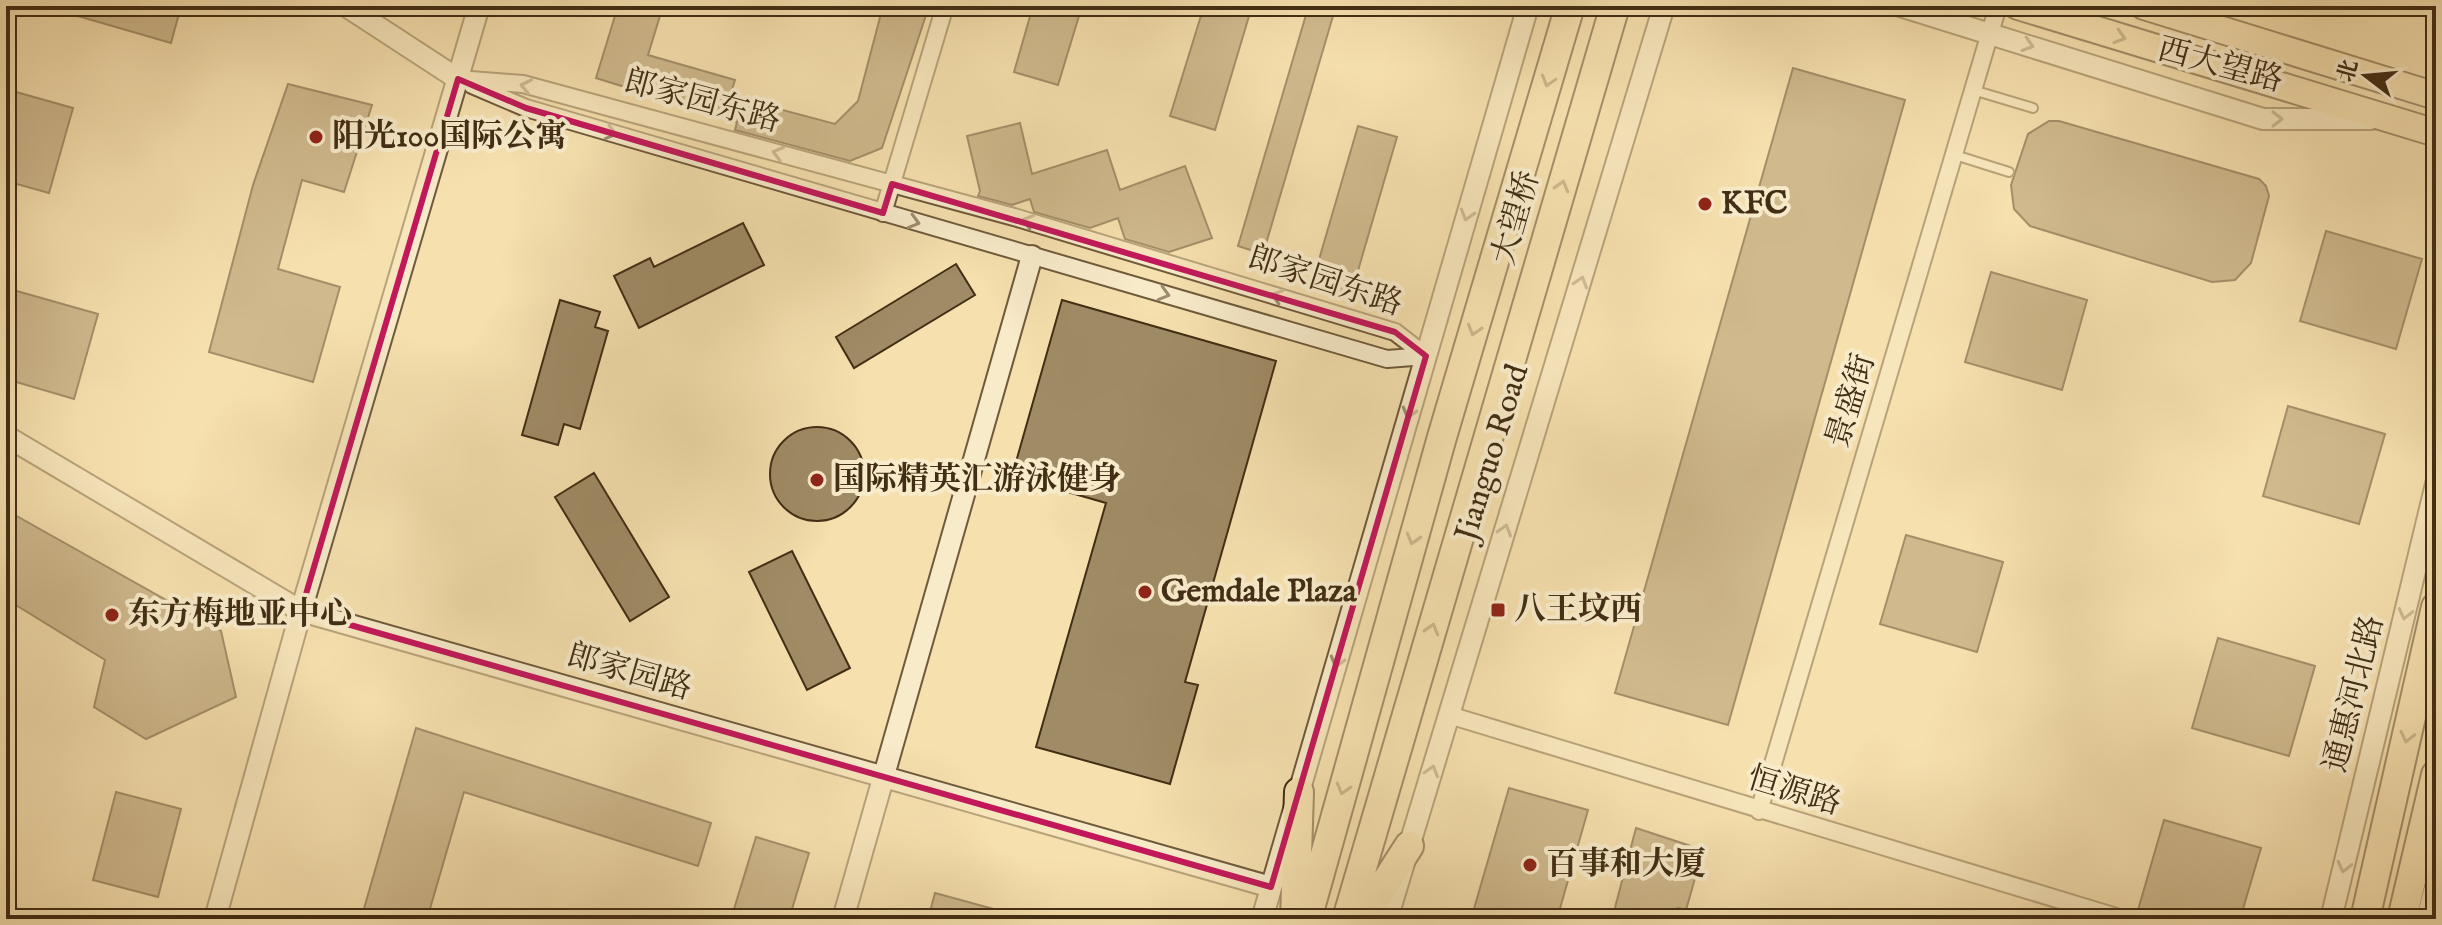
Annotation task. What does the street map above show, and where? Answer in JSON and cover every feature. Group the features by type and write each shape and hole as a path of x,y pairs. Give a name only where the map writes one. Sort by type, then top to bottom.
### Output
{"highway":[{"name":"大望桥","path":"1442,437 1570,6"},
{"name":"大望桥","path":"1485,449 1615,6"},
{"name":"Jianguo Road","path":"1307,919 1442,437"},
{"name":"Jianguo Road","path":"1347,919 1485,449"},
{"path":"2365,919 2436,607"},
{"path":"2402,919 2436,775"},
{"path":"1295,919 1299,792"},
{"path":"1362,919 1409,846"}],"main road":[{"name":"西大望路","path":"2018,6 2436,133"},
{"name":"西大望路","path":"2144,6 2436,96"}],"street":[{"name":"郎家园东路","path":"346,6 458,79 526,108 1387,359 1426,356"},
{"path":"215,919 301,611 479,6"},
{"path":"883,213 945,6"},
{"path":"1262,919 1528,6"},
{"name":"Jianguo Road","path":"1387,919 1664,6"},
{"name":"西大望路","path":"1900,6 2263,119 2389,119"},
{"name":"景盛街","path":"1759,811 1998,6"},
{"name":"郎家园东路","path":"458,79 523,84 1014,217 1395,332 1426,356"},
{"path":"843,919 1032,256"},
{"name":"郎家园路","path":"6,436 301,611 1271,887"},
{"name":"通惠河北路","path":"2331,919 2433,508 2436,484"},
{"name":"恒源路","path":"1449,715 2123,919"},
{"path":"2427,919 2436,883"},
{"path":"6,917 14,919"}],"lane":[{"path":"1973,90 2033,108"},
{"path":"1955,155 2009,172"}],"highlighted area":[{"path":"458,79 526,108 883,213 892,184 1395,332 1426,356 1271,887 301,611"}],"building":[{"path":"58,6 181,6 171,43 57,10"},
{"path":"618,6 663,6 648,55 735,80 730,96 835,124 858,101 883,6 929,6 882,148 850,161 735,130 737,122 596,78"},
{"path":"1033,6 1082,6 1058,85 1014,72"},
{"path":"1204,6 1252,6 1215,130 1170,116"},
{"path":"1308,8 1333,16 1263,254 1238,246"},
{"path":"1793,68 1905,100 1728,725 1615,693"},
{"path":"288,84 372,105 344,192 302,180 278,269 340,287 313,382 209,352 253,185"},
{"path":"9,90 73,108 49,193 6,181 6,102"},
{"path":"2049,121 2059,121 2259,179 2266,186 2269,196 2251,263 2235,280 2212,282 2030,226 2014,209 2011,185 2028,134"},
{"path":"1020,123 1032,174 1107,150 1120,190 1185,166 1212,238 1169,252 1125,239 1118,218 1090,228 1034,212 1030,199 1012,205 978,196 980,191 967,136"},
{"path":"1358,126 1397,137 1350,298 1311,287"},
{"path":"743,223 764,265 639,328 614,276 650,258 654,267"},
{"path":"2326,231 2422,259 2396,349 2300,321"},
{"path":"956,264 975,295 854,368 836,337"},
{"path":"1991,272 2087,300 2062,390 1965,362"},
{"path":"6,288 98,314 74,399 6,379"},
{"path":"560,300 600,312 595,327 608,331 580,429 564,424 558,445 522,435"},
{"name":"Gemdale Plaza","path":"1062,300 1276,361 1185,682 1198,685 1170,784 1036,747 1106,503 1012,476"},
{"path":"2288,406 2385,434 2359,524 2263,496"},
{"name":"国际精英汇游泳健身","path":"817,427 835,431 850,441 860,456 864,474 860,492 850,507 835,517 817,521 799,517 784,507 774,492 770,474 774,456 784,441 799,431"},
{"path":"594,473 669,597 630,621 555,497"},
{"name":"东方梅地亚中心","path":"6,510 221,631 236,697 146,739 94,707 105,660 6,599"},
{"path":"1906,535 2003,562 1977,652 1880,624"},
{"path":"792,551 850,668 807,690 749,572"},
{"path":"2218,638 2315,666 2289,756 2192,728"},
{"path":"416,728 711,823 698,866 464,792 427,919 361,919"},
{"name":"百事和大厦","path":"1509,788 1588,810 1557,919 1471,919"},
{"path":"116,792 181,809 158,897 93,880"},
{"path":"2164,820 2261,848 2240,919 2170,919 2138,910"},
{"path":"1636,828 1703,850 1686,910 1678,908 1677,919 1612,919"},
{"path":"756,837 809,853 789,919 731,919"},
{"path":"935,893 1012,914 1011,919 928,919"}],"place":[{"name":"阳光100国际公寓","path":"316,137"},
{"name":"KFC","path":"1705,204"},
{"name":"国际精英汇游泳健身","path":"817,480"},
{"name":"Gemdale Plaza","path":"1145,592"},
{"name":"八王坟西","path":"1498,610"},
{"name":"东方梅地亚中心","path":"112,615"},
{"name":"百事和大厦","path":"1530,865"}]}
